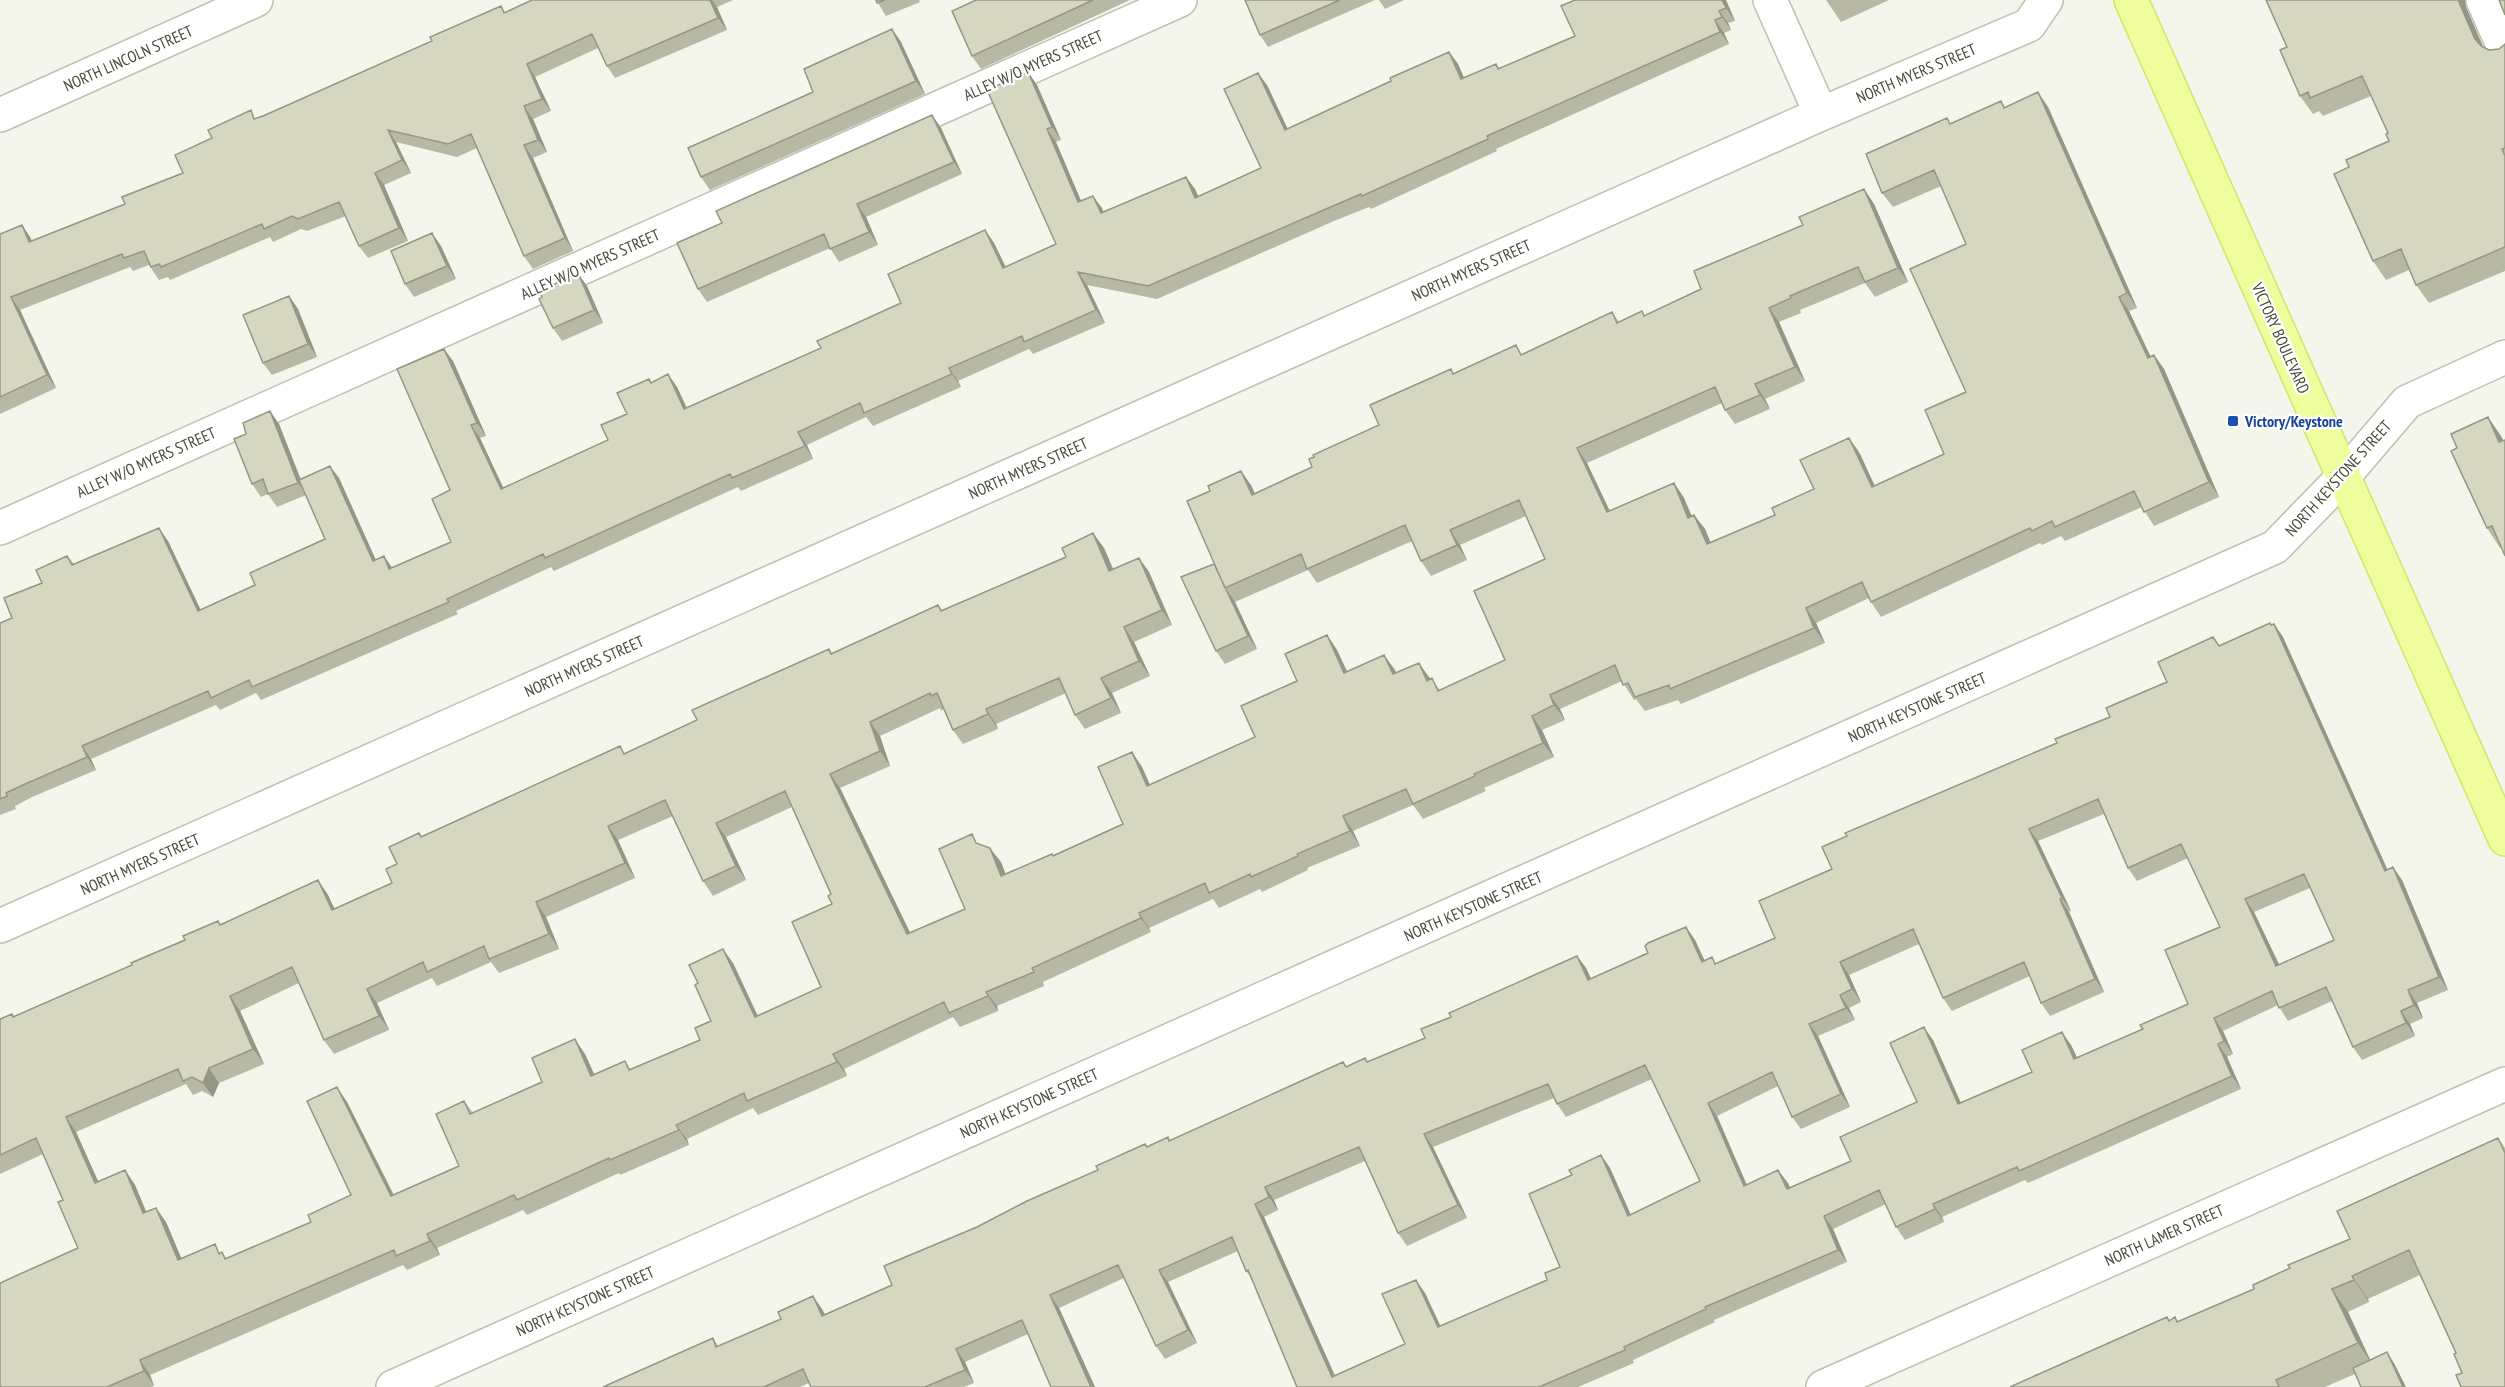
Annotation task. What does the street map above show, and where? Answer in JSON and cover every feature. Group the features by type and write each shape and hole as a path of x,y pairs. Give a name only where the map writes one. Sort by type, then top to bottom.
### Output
{"main road":[{"name":"VICTORY BOULEVARD","path":"2131,0 2505,839"}],"street":[{"name":"NORTH LINCOLN STREET","path":"0,115 256,0"},
{"name":"ALLEY W/O MYERS STREET","path":"0,528 1180,0"},
{"path":"1770,0 1821,114"},
{"name":"NORTH MYERS STREET","path":"0,926 1821,114 2029,25 2046,0"},
{"path":"2483,0 2505,50"},
{"name":"NORTH KEYSTONE STREET","path":"393,1387 2275,547 2343,477 2407,402 2505,357"},
{"name":"NORTH LAMER STREET","path":"1823,1387 2505,1084"}],"building":[{"path":"532,0 710,0 718,18 607,66 592,34 527,64 542,99 524,106 538,140 524,145 565,238 524,256 471,134 448,144 388,130 402,160 375,173 399,228 359,246 339,202 298,219 292,216 264,229 262,224 161,267 159,264 151,267 144,251 124,258 122,254 11,297 47,375 0,397 0,234 22,225 29,242 125,204 122,197 183,173 175,155 212,138 208,130 251,110 254,119 263,116 432,41 430,37 501,6 504,13"},
{"path":"976,0 1093,0 972,56 952,11"},
{"path":"1245,0 1340,0 1260,35"},
{"path":"1575,0 1722,0 1726,8 1719,11 1722,17 1715,20 1720,32 1487,136 1488,139 1362,196 1361,194 1148,286 1078,272 1096,310 1024,342 1022,336 949,368 952,374 864,413 860,403 798,432 805,446 732,478 730,474 545,558 543,554 447,599 449,602 252,687 249,680 211,698 208,691 82,746 87,757 6,793 7,796 0,799 0,623 12,618 4,598 42,583 36,570 67,556 72,565 159,528 198,611 255,585 250,573 325,539 299,480 330,466 373,561 384,556 389,569 451,542 432,499 450,490 397,369 444,349 477,423 471,425 501,489 608,440 601,425 627,414 617,393 649,379 651,383 668,374 684,409 821,348 817,341 901,303 888,274 985,230 1003,268 1056,244 987,90 1028,72 1052,127 1047,129 1078,202 1093,196 1101,213 1186,177 1195,198 1261,168 1224,89 1258,73 1285,130 1391,81 1390,78 1449,52 1461,79 1496,64 1498,69 1575,36 1561,6"},
{"path":"2266,0 2458,0 2475,39 2481,46 2489,50 2499,49 2505,44 2505,148 2502,149 2505,156 2505,247 2416,285 2401,249 2373,261 2334,174 2349,167 2346,160 2389,141 2386,134 2388,133 2362,76 2310,98 2308,92 2300,96 2280,50 2287,47"},
{"path":"2499,0 2505,0 2505,15"},
{"path":"892,29 916,81 701,177 688,148 813,92 804,69"},
{"path":"2038,92 2127,293 2119,297 2148,358 2154,355 2209,482 2144,512 2134,491 2055,527 2052,521 2032,531 2030,528 1871,602 1862,582 1806,608 1814,628 1670,689 1669,685 1635,697 1628,683 1623,685 1615,665 1550,695 1554,705 1532,716 1543,743 1413,804 1406,789 1343,816 1350,831 1251,877 1250,874 1209,893 1205,883 1139,913 1141,918 1032,968 1034,972 986,992 988,996 949,1013 944,1002 833,1054 837,1062 747,1101 744,1093 676,1125 679,1130 610,1160 609,1158 517,1200 514,1195 427,1234 430,1241 396,1256 394,1250 140,1360 144,1371 107,1387 0,1387 0,1283 78,1248 58,1202 63,1200 36,1138 0,1155 0,1019 12,1014 13,1017 132,965 131,963 185,940 183,936 218,921 220,925 318,880 332,910 392,883 386,869 397,864 389,847 419,833 421,837 620,746 624,754 697,720 692,710 829,649 831,654 938,605 941,611 1066,557 1062,548 1093,533 1109,571 1139,558 1162,610 1124,627 1139,661 1101,678 1111,698 1075,715 1059,678 986,709 988,714 953,730 937,693 931,696 930,693 870,722 880,751 830,774 907,934 965,909 939,849 972,834 976,843 990,848 1001,876 1052,854 1053,856 1123,824 1098,767 1132,752 1147,786 1255,737 1241,706 1297,681 1285,654 1327,635 1344,673 1384,655 1393,674 1419,663 1427,681 1432,678 1438,691 1505,660 1474,591 1545,559 1519,500 1450,530 1457,545 1421,561 1405,525 1307,569 1301,554 1225,588 1187,501 1210,491 1208,486 1241,471 1252,495 1312,467 1309,459 1314,457 1313,455 1379,425 1370,405 1451,369 1453,374 1516,345 1521,355 1612,312 1617,323 1642,311 1644,316 1701,289 1694,271 1803,225 1799,217 1864,189 1898,268 1865,282 1858,267 1790,296 1791,298 1769,308 1795,367 1755,384 1760,395 1725,410 1715,387 1577,448 1607,512 1674,483 1688,518 1694,515 1707,544 1775,515 1772,508 1814,489 1800,460 1849,438 1872,487 1944,454 1925,410 1966,392 1910,269 1966,244 1934,170 1882,193 1866,154 1947,118 1950,124 2001,101 2004,108","holes":["785,791 831,894 828,896 832,904 792,922 821,987 755,1017 723,949 689,965 711,1021 695,1028 700,1040 629,1070 625,1061 591,1076 575,1039 532,1058 542,1082 470,1114 464,1101 436,1114 459,1166 391,1196 337,1087 307,1101 351,1195 308,1215 311,1222 225,1259 222,1252 219,1254 215,1244 178,1260 156,1208 143,1213 125,1170 95,1183 66,1117 178,1069 183,1081 192,1077 203,1083 209,1068 253,1049 230,996 292,967 324,1040 379,1016 367,989 423,962 427,972 484,946 489,959 549,934 536,902 625,863 608,826 665,800 703,881 736,866 716,823"]},
{"path":"932,115 954,162 857,204 869,232 830,249 824,234 698,289 677,243 722,223 716,211"},
{"path":"432,233 447,266 405,284 391,251"},
{"path":"578,273 594,310 553,328 539,299 542,297 539,291"},
{"path":"289,296 308,344 263,363 243,315"},
{"path":"270,411 298,483 268,494 263,479 252,484 234,439 246,434 243,423"},
{"path":"2488,417 2499,442 2505,440 2505,556 2492,526 2487,528 2451,451 2457,448 2451,434"},
{"path":"1214,564 1248,636 1216,651 1181,577"},
{"path":"2270,623 2274,624 2385,871 2393,867 2439,977 2408,990 2414,1005 2401,1011 2406,1023 2353,1047 2326,987 2279,1008 2272,991 2214,1018 2224,1041 2218,1044 2232,1076 2019,1171 2017,1167 1933,1204 1935,1209 1896,1227 1879,1190 1824,1216 1838,1250 1705,1307 1706,1309 1624,1347 1625,1350 1539,1387 1297,1387 1232,1237 1159,1270 1188,1330 1156,1346 1118,1265 1050,1295 1091,1387 1051,1387 1022,1320 956,1349 965,1370 925,1387 811,1387 803,1369 764,1387 603,1387 713,1338 716,1347 781,1319 778,1312 813,1296 822,1316 892,1285 884,1266 977,1227 1027,1201 1098,1170 1096,1166 1145,1144 1147,1147 1168,1137 1169,1141 1343,1062 1346,1067 1365,1058 1367,1062 1425,1038 1421,1029 1451,1017 1449,1013 1577,956 1588,980 1648,953 1645,946 1648,943 1686,927 1702,962 1712,957 1715,964 1775,938 1759,901 1832,869 1822,847 1847,836 1845,833 2057,743 2055,739 2110,717 2106,708 2167,682 2158,662 2213,637 2219,646","holes":["2098,799 2128,868 2181,844 2220,927 2165,950 2188,1004 2140,1025 2143,1029 2074,1059 2062,1032 2022,1050 2032,1072 1958,1104 1924,1027 1890,1043 1917,1102 1840,1137 1851,1161 1787,1189 1778,1170 1744,1186 1708,1103 1772,1072 1792,1117 1841,1094 1809,1024 1846,1008 1840,995 1852,989 1840,962 1913,929 1943,998 2024,962 2041,1003 2095,979 2060,899 2062,898 2029,829","2304,874 2334,940 2276,966 2245,899","1645,1065 1700,1181 1628,1216 1601,1155 1569,1170 1572,1175 1529,1194 1560,1267 1545,1273 1547,1280 1438,1327 1416,1280 1382,1294 1405,1344 1332,1377 1255,1204 1269,1197 1265,1187 1359,1147 1398,1233 1458,1205 1424,1134 1548,1084 1557,1104"]},
{"path":"2498,1138 2505,1153 2505,1387 2461,1387 2456,1375 2462,1373 2454,1354 2456,1353 2409,1250 2352,1276 2354,1280 2332,1289 2358,1343 2276,1380 2279,1387 2010,1387 2167,1317 2169,1321 2175,1317 2177,1322 2254,1289 2253,1285 2290,1268 2288,1265 2350,1239 2337,1211"},
{"path":"2387,1352 2403,1387 2361,1387 2353,1368"}],"place":[{"name":"Victory/Keystone","path":"2233,421"}]}
